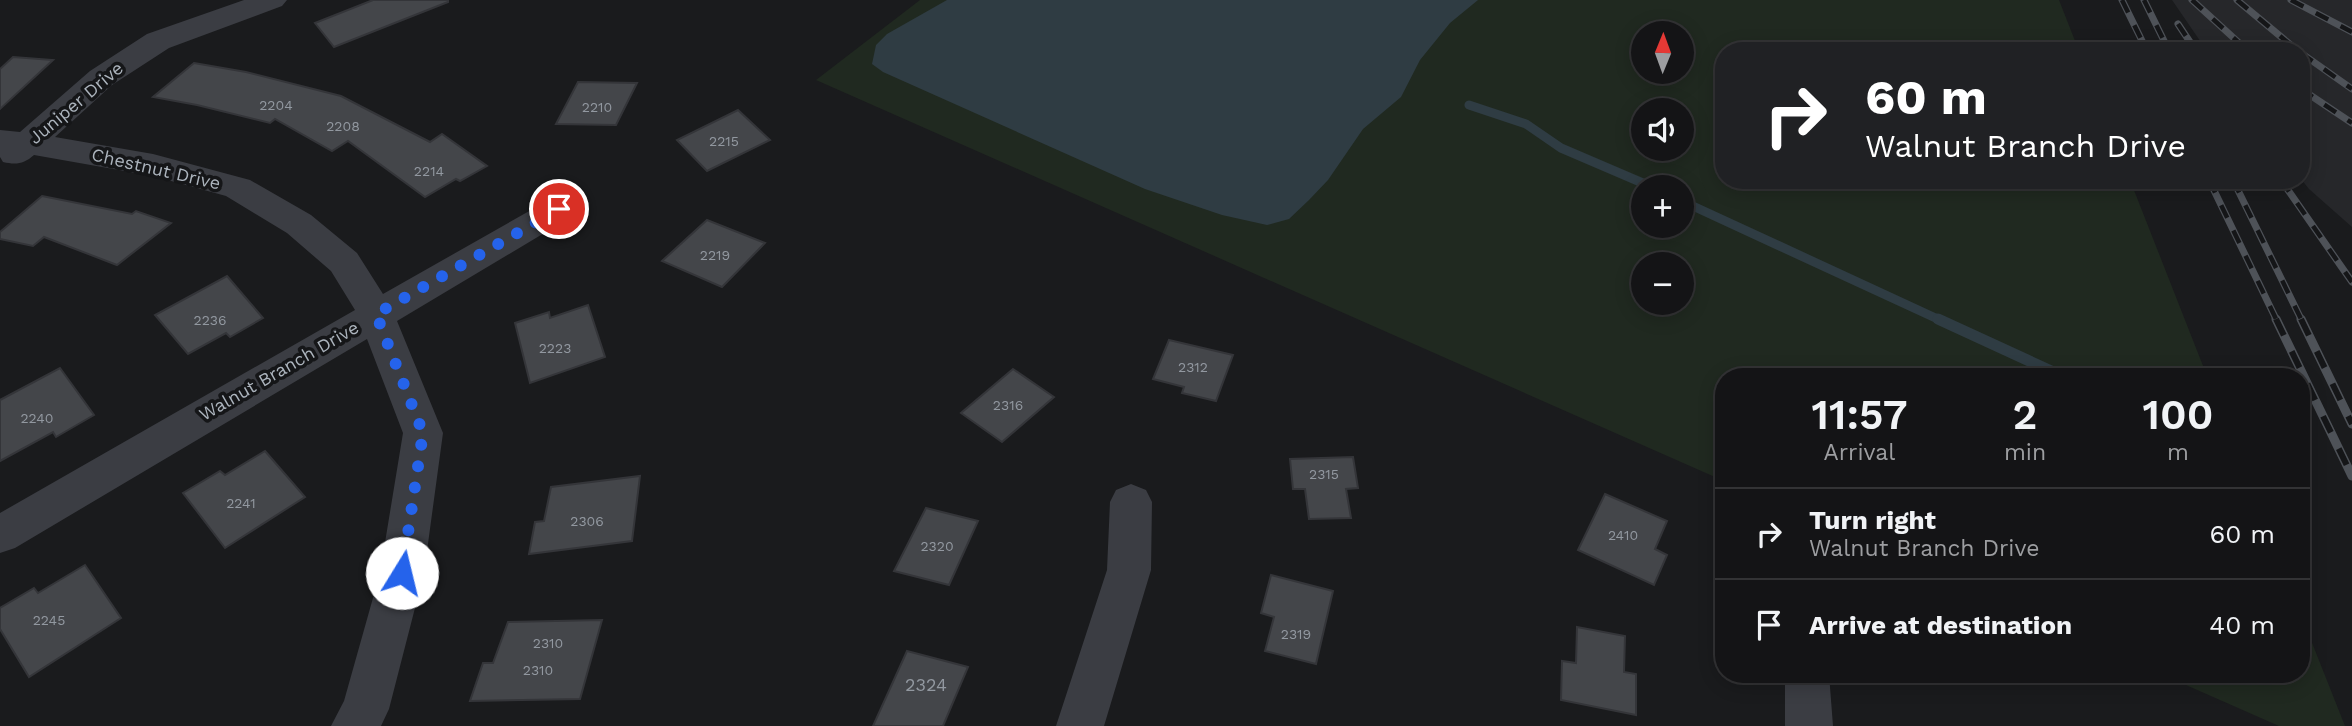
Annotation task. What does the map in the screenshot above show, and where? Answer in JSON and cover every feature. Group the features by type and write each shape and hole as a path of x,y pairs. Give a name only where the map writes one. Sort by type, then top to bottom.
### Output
{"street":[{"name":"Juniper Drive","path":"0,167 14,142 101,78 158,41 272,0"},
{"name":"Chestnut Drive","path":"14,142 153,165 238,188 299,225 344,262 376,314 423,433 402,573 365,709 355,726"},
{"name":"Walnut Branch Drive","path":"0,535 559,209"},
{"path":"1080,726 1129,570 1131,502"},
{"path":"1807,683 1809,726"}],"shaded area":[{"path":"920,0 2059,0 2075,42 1715,42 1715,189 2134,189 2204,368 1715,368 1715,477 816,80"},
{"path":"947,0 1478,0 1450,23 1420,60 1401,97 1363,129 1328,180 1289,219 1267,225 1222,215 1145,189 883,72 872,64 876,45 887,34"},
{"path":"2172,0 2352,0 2352,227 2309,189 2310,42 2201,42"},
{"path":"2310,638 2345,726 2279,726 2181,683 2310,683"}],"building":[{"path":"373,0 448,2 334,47 315,23"},
{"path":"13,57 53,60 0,109 0,69"},
{"path":"194,63 246,72 341,96 430,142 442,134 487,166 460,181 456,179 425,197 348,141 332,151 275,119 270,123 153,97"},
{"path":"578,82 637,83 616,125 556,124"},
{"path":"738,110 770,140 707,171 677,140"},
{"path":"42,196 132,214 136,211 171,223 117,265 44,237 33,246 0,239 0,232"},
{"path":"707,220 765,243 722,287 662,261"},
{"path":"227,276 263,318 230,337 226,333 188,354 155,315"},
{"path":"588,305 605,357 530,383 515,323 549,312 550,318"},
{"path":"1169,340 1233,355 1216,401 1182,393 1184,387 1153,379"},
{"path":"60,368 94,415 56,437 53,432 0,461 0,400"},
{"path":"1013,369 1054,397 1002,442 961,413"},
{"path":"265,451 305,497 225,548 183,493 220,471 225,475"},
{"path":"1353,457 1358,488 1346,489 1351,518 1309,519 1305,489 1293,489 1290,459"},
{"path":"640,476 632,541 529,554 535,522 544,521 551,487"},
{"path":"1605,494 1667,521 1655,549 1667,555 1654,585 1578,550"},
{"path":"926,508 978,521 949,585 894,571"},
{"path":"85,565 121,618 29,677 0,629 0,608 34,588 38,593"},
{"path":"1271,575 1333,591 1316,664 1265,651 1274,617 1261,613"},
{"path":"602,620 580,699 470,701 483,663 493,663 508,622"},
{"path":"1577,627 1625,636 1624,672 1636,674 1636,715 1561,700 1562,661 1576,663"},
{"path":"907,651 968,667 943,726 873,726"}],"waterway":[{"path":"1469,105 1526,124 1561,148 1631,178"},
{"path":"1694,207 1942,321"},
{"path":"1938,319 2045,368"}],"railway":[{"path":"2122,0 2143,42"},
{"path":"2144,0 2165,42"},
{"path":"2192,0 2238,42"},
{"path":"2237,0 2287,42"},
{"path":"2291,0 2352,32"},
{"path":"2178,24 2190,42"},
{"path":"2310,59 2352,89"},
{"path":"2310,95 2352,123"},
{"path":"2213,189 2277,321"},
{"path":"2237,189 2302,321"},
{"path":"2287,189 2352,282"},
{"path":"2276,319 2300,368"},
{"path":"2301,319 2352,424"},
{"path":"2310,389 2352,476"}],"route":[{"path":"402,573 423,433 376,314 559,209"}]}
